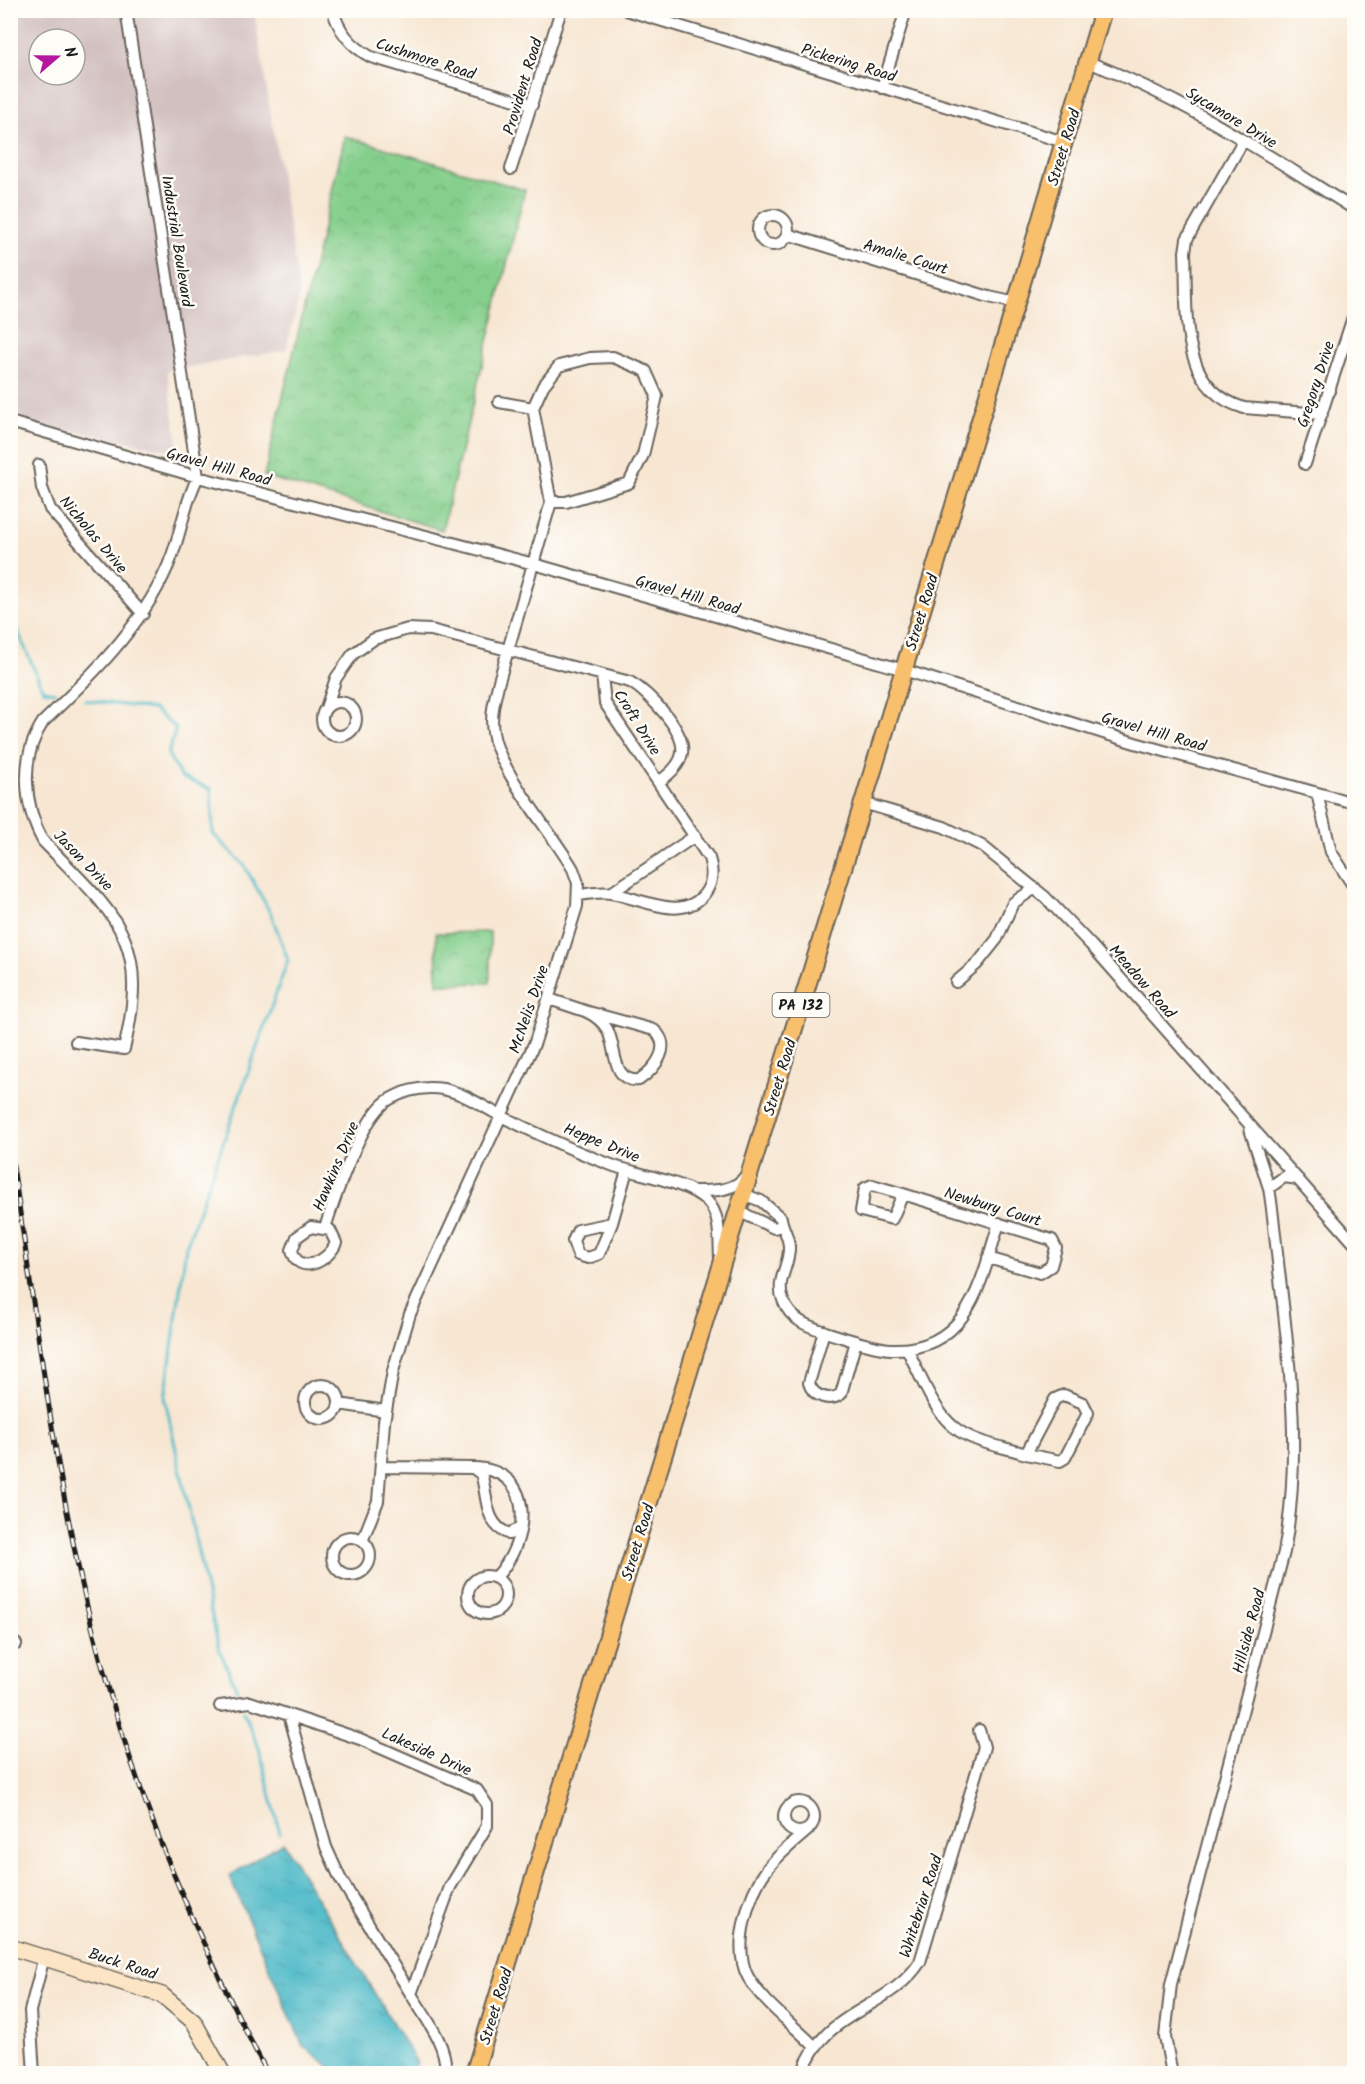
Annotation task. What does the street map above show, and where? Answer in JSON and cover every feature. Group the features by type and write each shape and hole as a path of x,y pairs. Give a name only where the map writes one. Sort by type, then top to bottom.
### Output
{"main road":[{"name":"Street Road","path":"474,2073 1016,303 1103,10"}],"street":[{"name":"Industrial Boulevard","path":"126,10 198,477"},
{"name":"Cushmore Road","path":"333,10 340,28 353,45 371,57 532,105"},
{"name":"Provident Road","path":"511,169 561,10"},
{"name":"Pickering Road","path":"626,10 1064,142"},
{"path":"882,88 906,10"},
{"name":"Sycamore Drive","path":"1088,62 1146,86 1243,141 1354,209"},
{"path":"1243,141 1187,239 1185,252 1191,355 1200,376 1208,387 1232,405 1322,414"},
{"name":"Amalie Court","path":"787,234 978,294 1016,303"},
{"name":"Gregory Drive","path":"1305,464 1354,314"},
{"path":"551,502 566,502 629,483 643,454 657,396 646,371 613,357 590,358 559,366 543,386 533,408 551,502 492,710 495,744 500,757 567,858 578,883 579,895"},
{"path":"499,402 533,408"},
{"name":"Gravel Hill Road","path":"10,422 198,477 534,564 904,670 1135,743 1354,803"},
{"name":"Nicholas Drive","path":"39,465 42,488 50,508 143,614"},
{"name":"Jason Drive","path":"76,1042 124,1049 132,1015 133,968 130,948 115,918 43,841 36,829 27,782 27,760 34,735 43,722 143,614 168,567 190,493 198,477"},
{"name":"Croft Drive","path":"326,708 342,668 361,647 385,634 420,629 602,675 640,687 678,733 682,756 670,773 658,782"},
{"name":"Croft Drive","path":"579,895 611,893 669,908 698,900 710,885 712,868 695,836 605,703 602,675"},
{"path":"1317,793 1331,852 1354,887"},
{"name":"Meadow Road","path":"863,803 926,821 961,835 982,846 1035,888 1091,945 1354,1243"},
{"path":"611,893 695,836"},
{"path":"957,982 977,964 997,939 1013,903 1035,888"},
{"name":"McNelis Drive","path":"363,1539 378,1501 386,1411 393,1371 410,1314 535,1042 579,895"},
{"path":"549,999 654,1030 663,1040 661,1056 639,1080 626,1078 618,1071 607,1030 600,1020 585,1011"},
{"name":"Hawkins Drive","path":"325,1228 337,1189 370,1120 390,1099 408,1091 435,1088 458,1093 502,1116"},
{"name":"Heppe Drive","path":"502,1116 627,1170 692,1191 707,1201 717,1217 720,1270"},
{"name":"Hillside Road","path":"1172,2073 1165,2037 1171,1984 1284,1552 1292,1502 1294,1468 1290,1374 1269,1188 1248,1123"},
{"name":"Heppe Drive","path":"692,1191 730,1187 742,1182 753,1165"},
{"path":"612,1223 627,1170"},
{"path":"1269,1188 1284,1177 1299,1179"},
{"path":"744,1194 773,1209 781,1218 781,1226 789,1239 790,1249 780,1278 783,1300 795,1318 824,1331 879,1347 907,1349 942,1337 964,1318 975,1299 999,1223"},
{"name":"Newbury Court","path":"903,1194 1052,1240 1056,1248 1051,1266 1040,1273 988,1258"},
{"path":"738,1211 774,1228 781,1226"},
{"path":"824,1331 809,1383 818,1394 830,1398 841,1394 856,1341"},
{"path":"907,1349 943,1416 956,1429 967,1435 1026,1454 1055,1462 1065,1458 1088,1419 1087,1408 1070,1396 1059,1396 1026,1454"},
{"path":"339,1404 386,1411"},
{"path":"382,1467 473,1468 495,1472 511,1483 522,1507 510,1560 495,1578"},
{"path":"473,1468 481,1474 485,1502 492,1519 505,1532 516,1531"},
{"name":"Lakeside Drive","path":"220,1706 250,1702 360,1739 477,1790 487,1805 487,1826 449,1891 411,1994"},
{"path":"289,1715 326,1847 340,1878 440,2044 445,2073"},
{"name":"Whitebriar Road","path":"802,2073 815,2047 835,2026 851,2013 903,1983 920,1962 984,1747 979,1730"},
{"path":"807,1830 773,1862 761,1879 740,1944 745,1969 756,1988 815,2047"},
{"name":"Buck Road","path":"10,1947 149,1990 174,2003 194,2022 223,2073"},
{"path":"34,2073 30,2011 44,1958"}],"shaded area":[{"path":"10,11 254,11 300,294 286,350 167,371 179,452 11,419"}],"green space":[{"path":"345,136 525,190 442,530 264,476"},
{"path":"490,932 490,983 437,984 436,933"}],"water":[{"path":"283,1842 417,2063 411,2073 338,2073 303,2046 229,1876"}],"waterway":[{"path":"10,613 43,690 55,692"},
{"path":"85,700 153,709 176,728 168,754 181,777 211,789 213,834 244,865 271,914 288,960 186,1247 165,1399 219,1649 237,1690"},
{"path":"243,1711 259,1748 280,1833"},
{"path":"412,2071 419,2074"}],"railway":[{"path":"10,1146 62,1483 90,1617 107,1683 139,1784 177,1883 220,1979 268,2074"}]}
